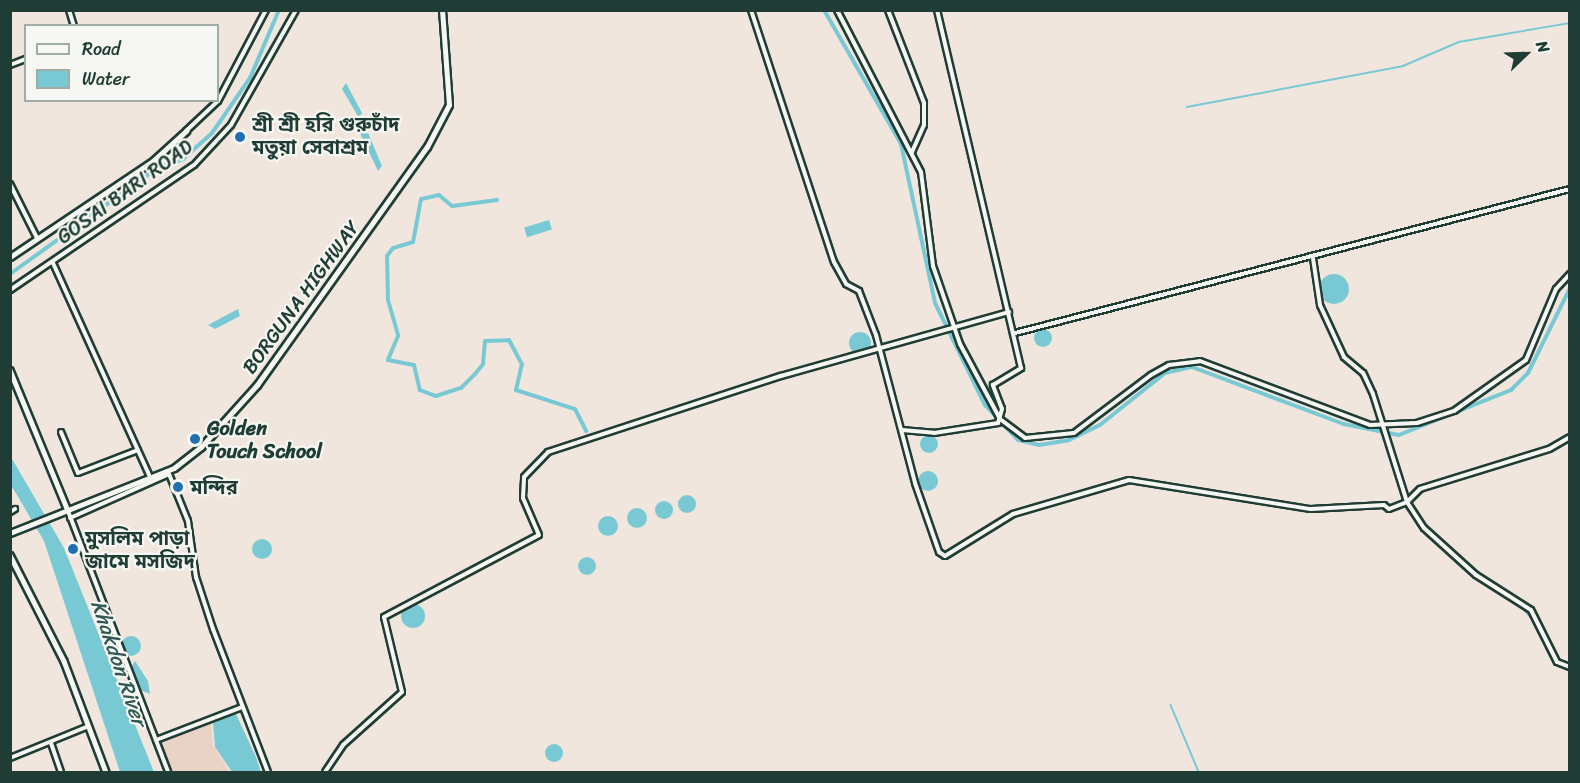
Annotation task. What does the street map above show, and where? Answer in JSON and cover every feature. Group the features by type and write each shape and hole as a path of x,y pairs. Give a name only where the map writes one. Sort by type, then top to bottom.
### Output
{"main road":[{"name":"BORGUNA HIGHWAY","path":"10,532 150,477 195,453 257,385 427,147 449,105 442,10"},
{"path":"10,257 153,161 186,131"},
{"path":"10,370 68,511"},
{"path":"10,555 64,661 106,772"}],"street":[{"path":"219,99 266,10"},
{"name":"GOSAI BARI ROAD","path":"10,291 194,165 231,125 296,10"},
{"path":"750,10 834,262 846,284 859,291 880,351 933,536 945,556 1013,514 1129,480 1311,509 1384,505 1389,509 1407,502 1420,489 1549,449 1569,437"},
{"path":"837,10 912,153 926,189 933,266 952,327 1000,419 1025,438 1074,433 1151,375 1170,365 1200,361 1380,427 1454,411 1526,360 1556,289 1569,274"},
{"path":"888,10 924,103 924,125 912,153"},
{"path":"937,10 1022,368 993,385 1000,419"},
{"path":"186,131 217,102"},
{"path":"10,184 37,238"},
{"path":"1015,333 1313,258 1569,189"},
{"path":"1313,258 1320,305 1344,357 1363,373 1373,394 1380,427 1407,502 1424,528 1476,575 1531,610 1557,662 1569,667"},
{"path":"53,262 150,477"},
{"path":"325,772 343,745 402,692 384,617 539,535 523,498 524,477 548,452 782,376 880,351 952,327 1009,312"},
{"path":"901,429 934,433 1000,419"},
{"path":"61,432 78,473 138,450"},
{"path":"70,518 169,474 188,521 196,577 242,707 268,772"},
{"path":"68,511 168,772"},
{"path":"156,740 242,707"},
{"path":"10,758 89,726"},
{"path":"51,743 61,772"}],"shaded area":[{"path":"211,719 213,745 230,772 170,772 158,739"}],"water":[{"path":"346,83 362,113 359,118 342,89"},
{"path":"363,121 382,166 378,171 358,129"},
{"path":"549,220 552,230 527,237 524,228"},
{"path":"1334,274 1340,275 1348,283 1348,295 1340,303 1334,304 1328,303 1320,295 1319,289 1320,283 1328,275"},
{"path":"238,309 240,316 215,329 208,325"},
{"path":"1043,329 1049,332 1052,338 1049,344 1043,347 1037,344 1034,338 1037,332"},
{"path":"860,332 868,335 871,343 868,351 860,354 852,351 849,343 852,335"},
{"path":"929,435 935,438 938,444 935,450 929,453 923,450 920,444 923,438"},
{"path":"11,457 64,548 154,772 120,772 44,541 11,485"},
{"path":"924,471 932,471 938,477 938,485 932,491 924,491 918,485 918,477"},
{"path":"687,495 693,498 696,504 693,510 687,513 681,510 678,504 681,498"},
{"path":"664,501 670,504 673,510 670,516 664,519 658,516 655,510 658,504"},
{"path":"637,508 644,511 647,518 644,525 637,528 630,525 627,518 630,511"},
{"path":"608,516 615,519 618,526 615,533 608,536 601,533 598,526 601,519"},
{"path":"258,539 266,539 272,545 272,553 266,559 258,559 252,553 252,545"},
{"path":"587,557 593,560 596,566 593,572 587,575 581,572 578,566 581,560"},
{"path":"408,604 418,604 425,611 425,621 418,628 408,628 401,621 401,611"},
{"path":"131,636 138,639 141,646 138,653 131,656 124,653 121,646 124,639"},
{"path":"135,661 148,681 150,694 138,689 131,668"},
{"path":"235,712 261,772 232,772 215,747 213,723"},
{"path":"550,744 558,744 563,749 561,760 550,762 545,757 545,749"}],"waterway":[{"path":"10,274 156,169 183,159 212,133 250,78 279,10"},
{"path":"824,10 901,144 935,303 985,405 1018,440 1039,445 1069,440 1100,425 1165,373 1192,367 1344,424 1399,435 1511,390 1528,373 1570,288"},
{"path":"1187,107 1403,66 1459,42 1570,23"},
{"path":"497,200 452,206 439,195 421,199 413,242 393,248 387,256 388,300 398,336 388,360 414,365 420,390 436,396 461,388 475,374 483,364 485,341 509,340 522,364 516,390 575,409 586,431"},
{"path":"1437,543 1474,576"},
{"path":"1521,606 1536,623"},
{"path":"1555,662 1570,670"},
{"path":"1171,705 1199,772"}],"place":[{"name":"শ্রী শ্রী হরি গুরুচাঁদ মতুয়া সেবাশ্রম","path":"240,137"},
{"name":"Golden Touch School","path":"195,439"},
{"name":"মন্দির","path":"178,487"},
{"name":"মুসলিম পাড়া জামে মসজিদ","path":"73,549"}],"water label":[{"name":"Khakdon River","path":"119,663"}]}
